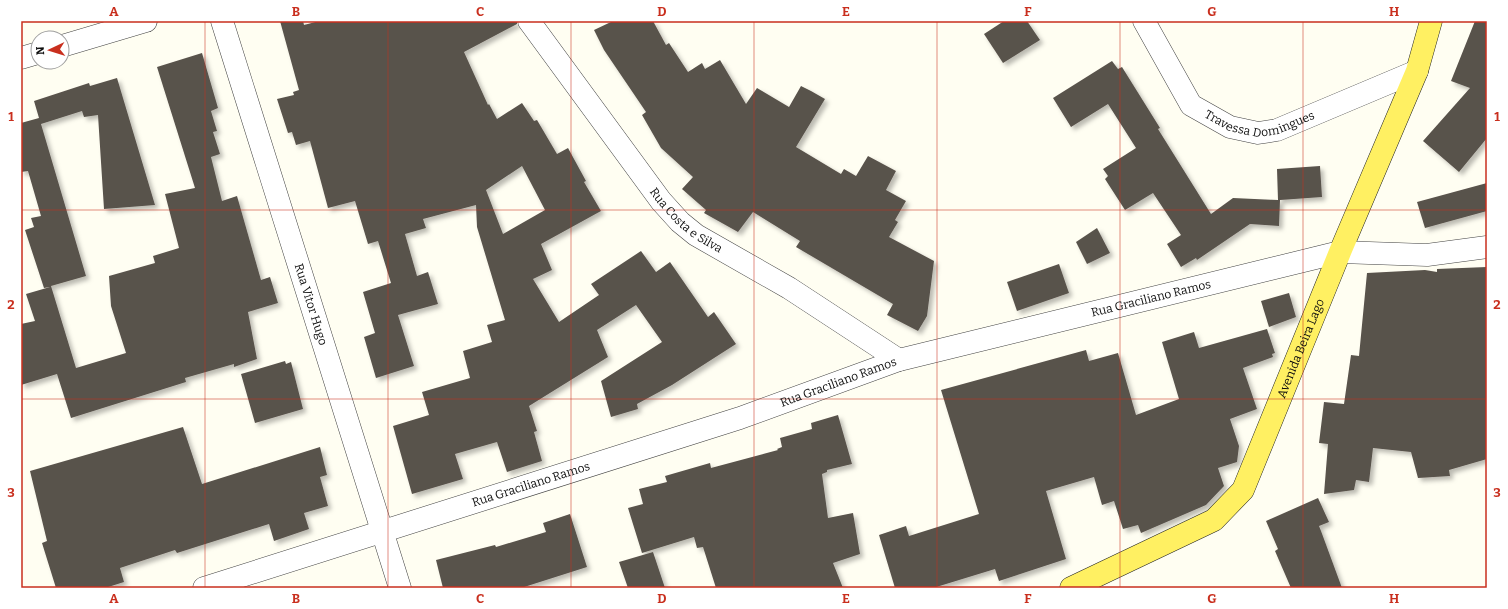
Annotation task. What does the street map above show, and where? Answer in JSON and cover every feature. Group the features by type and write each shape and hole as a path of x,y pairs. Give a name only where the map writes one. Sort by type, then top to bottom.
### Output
{"main road":[{"name":"Avenida Beira Lago","path":"1071,588 1214,520 1243,490 1340,252 1417,70 1431,21"}],"street":[{"path":"70,44 146,21"},
{"name":"Rua Vitor Hugo","path":"222,21 400,588"},
{"name":"Rua Costa e Silva","path":"529,21 661,201 680,222 696,235 789,288 899,360"},
{"name":"Travessa Domingues","path":"1144,21 1191,105 1230,127 1258,133 1277,130 1417,70"},
{"name":"Rua Graciliano Ramos","path":"204,588 740,418 899,360 1340,252 1427,255 1487,247"}],"building":[{"path":"280,21 303,21 304,25 319,21 517,21 517,24 464,52 488,105 489,104 497,119 522,103 534,121 537,120 557,154 568,148 586,181 584,182 601,211 541,244 552,270 533,279 559,322 599,295 591,284 641,251 656,272 670,262 708,317 714,312 736,344 672,385 637,404 638,409 611,417 601,381 662,342 636,305 597,330 608,357 529,406 537,431 534,432 542,461 507,472 497,442 455,454 463,479 412,494 393,426 429,415 422,392 470,378 463,351 492,342 487,325 505,320 477,227 476,205 423,219 426,228 405,234 417,276 428,272 438,304 398,315 414,366 376,378 364,337 375,333 363,292 391,283 378,241 368,244 355,201 328,208 310,141 296,145 292,132 288,133 277,99 294,95 293,92 299,90","holes":["522,166 545,210 503,234 486,190"]},
{"path":"613,21 653,21 666,45 669,43 688,72 702,63 705,69 720,60 746,104 757,88 789,107 801,86 811,91 825,99 796,147 841,174 844,169 856,176 868,156 896,171 886,190 906,201 895,220 898,222 889,237 934,261 927,316 918,331 887,315 893,304 796,247 800,241 753,212 738,232 704,213 706,210 682,189 693,177 661,148 642,115 646,112 604,50 594,30"},
{"path":"1004,21 1027,21 1040,40 1003,63 984,34"},
{"path":"1475,21 1487,21 1487,138 1459,172 1423,141 1470,88 1451,81"},
{"path":"202,53 218,108 211,111 217,131 213,132 220,154 211,157 222,201 237,196 261,280 270,277 278,303 248,312 257,359 234,367 234,364 185,378 186,382 71,418 57,374 21,385 21,324 35,321 26,294 50,287 44,288 25,230 34,227 31,218 41,216 28,171 21,172 21,123 39,118 34,101 89,83 90,86 117,78 155,205 104,209 98,115 84,117 82,111 41,124 86,276 51,286 76,368 126,353 111,306 109,276 155,263 153,256 179,248 165,194 195,188 157,67"},
{"path":"1112,61 1118,69 1122,67 1160,128 1158,129 1211,214 1233,198 1278,200 1277,169 1320,166 1322,197 1280,200 1279,226 1250,224 1197,260 1196,258 1181,267 1167,244 1181,235 1153,193 1125,210 1105,179 1108,176 1103,169 1136,148 1108,104 1071,127 1053,98"},
{"path":"1487,183 1487,211 1425,228 1417,202"},
{"path":"1097,228 1110,253 1087,264 1076,242"},
{"path":"1059,264 1069,293 1017,311 1007,282"},
{"path":"1487,267 1487,459 1449,470 1450,476 1418,478 1411,452 1373,448 1369,482 1356,480 1354,490 1324,494 1328,444 1319,443 1324,402 1344,404 1351,355 1359,356 1367,273 1425,270 1437,272 1437,269"},
{"path":"1289,293 1296,317 1269,327 1261,301"},
{"path":"1267,329 1275,353 1272,354 1273,357 1243,368 1257,409 1230,419 1239,446 1237,462 1218,468 1224,486 1206,505 1141,533 1138,525 1123,529 1114,501 1102,505 1094,477 1046,491 1066,559 999,581 995,569 933,588 895,588 879,535 906,526 909,536 979,514 941,390 1086,350 1089,361 1118,353 1136,415 1179,399 1162,342 1194,332 1199,348"},
{"path":"285,361 286,364 291,362 303,409 255,423 241,374"},
{"path":"838,415 852,464 827,470 827,472 822,474 828,518 853,513 860,554 833,563 843,588 716,588 703,547 697,548 694,537 642,553 628,508 643,504 639,489 667,482 665,476 710,463 711,468 778,450 777,449 782,447 780,438 812,429 811,423"},
{"path":"183,427 202,484 320,447 327,475 320,477 328,506 304,513 309,529 274,541 269,524 177,553 175,550 120,568 124,582 105,588 56,588 42,543 47,541 30,471"},
{"path":"1318,498 1329,522 1319,526 1342,588 1291,588 1275,551 1278,549 1266,521"},
{"path":"570,514 587,567 521,588 443,588 436,560 495,545 496,547 546,532 543,523"},
{"path":"653,552 665,588 628,588 619,562"}]}
